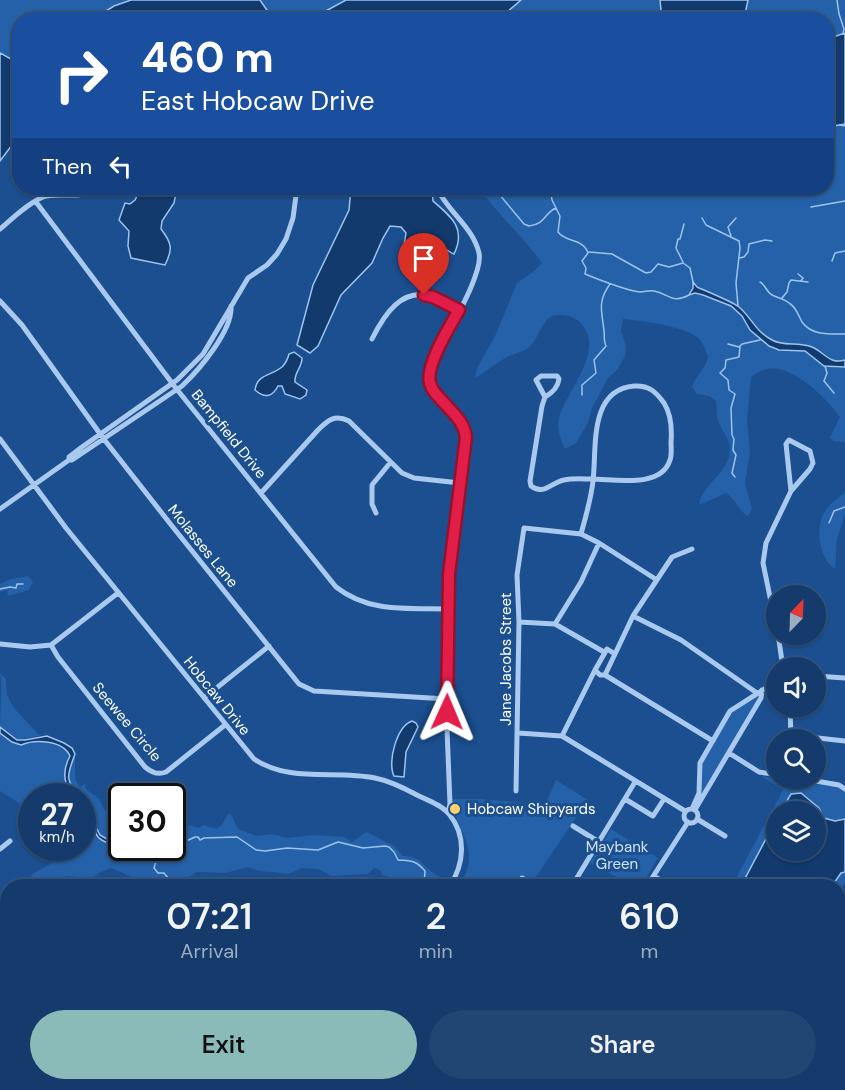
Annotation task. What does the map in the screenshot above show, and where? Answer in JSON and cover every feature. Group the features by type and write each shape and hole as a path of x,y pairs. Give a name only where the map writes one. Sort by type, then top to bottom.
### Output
{"street":[{"path":"0,229 44,197 58,195"},
{"path":"102,436 173,383 203,354 248,278 267,265 286,239 293,218 296,195"},
{"path":"441,195 470,235 479,253 476,273 441,344 429,378 431,386 461,422 465,431 465,449 449,574 448,609 447,699 450,804 448,812 461,841 460,869 454,879"},
{"name":"Bampfield Drive","path":"36,202 177,389 329,579 348,596 376,607 448,609"},
{"path":"372,339 391,308 415,294 433,297 459,310"},
{"name":"Molasses Lane","path":"0,301 22,325 102,436 172,526 299,684 314,691 447,699"},
{"path":"0,509 69,460 69,457 177,389 195,374 208,357 228,321 231,306"},
{"path":"545,397 537,385 538,377 557,376 558,383 545,397 542,406 532,470 531,486 536,490 547,489 565,480 593,479 644,480 664,471 670,460 672,428 667,408 657,392 645,386 632,386 616,392 602,408 596,431 593,479 581,534 657,580"},
{"path":"261,493 318,430 333,418 339,417 349,421 402,473 414,478 460,483"},
{"name":"Hobcaw Drive","path":"0,439 34,486 246,751 267,768 297,774 364,776 383,780 412,792 448,812"},
{"path":"767,585 763,563 766,543 792,491 813,463 810,451 795,441 789,440 786,444 792,491"},
{"path":"376,513 372,504 372,485 390,463"},
{"name":"Jane Jacobs Street","path":"516,791 518,574 524,528 581,534"},
{"path":"555,624 581,582 599,543"},
{"path":"605,675 633,616 672,557 692,549"},
{"path":"0,644 30,647 51,645 118,592"},
{"path":"518,734 562,736 685,811 694,809 761,698 759,692 681,640 633,616"},
{"path":"519,622 555,624 604,652"},
{"name":"Seewee Circle","path":"51,645 57,657 145,767 152,772 160,774 166,772 225,725"},
{"path":"204,698 269,646"},
{"path":"562,736 604,652 610,650 615,654"},
{"path":"595,670 598,675 605,675 713,741"},
{"path":"826,677 845,678"},
{"path":"694,809 699,793 700,763 730,711 766,688"},
{"path":"826,740 845,741"},
{"path":"729,753 759,772 766,773"},
{"path":"577,879 635,782"},
{"path":"826,783 845,789"},
{"path":"625,799 653,816 664,799"},
{"path":"685,811 684,818 693,823 698,813 694,809"},
{"path":"697,819 724,836"},
{"path":"652,879 688,822"},
{"path":"573,826 599,842"},
{"path":"0,849 10,841"},
{"path":"654,876 659,879"}],"green space":[{"path":"0,0 131,0 104,12 12,12 12,61 0,53"},
{"path":"260,0 346,0 325,12 268,12"},
{"path":"521,0 659,0 661,12 508,12"},
{"path":"748,0 845,0 845,33 834,37 834,12 746,12"},
{"path":"845,124 845,360 838,362 833,360 816,348 780,345 760,333 734,304 692,283 691,291 731,306 742,316 750,330 769,346 779,350 805,351 812,354 816,360 845,367 845,442 834,441 830,438 840,417 823,398 800,379 788,372 775,369 763,370 751,377 747,420 750,452 745,483 752,509 748,516 726,493 699,505 705,490 726,464 730,447 717,418 716,401 709,396 697,394 692,387 708,357 695,335 664,325 623,319 621,331 626,346 625,356 618,369 608,378 592,408 588,423 576,443 565,449 558,422 582,372 589,348 588,336 579,321 563,315 550,318 528,348 505,358 475,378 477,368 496,334 517,283 542,263 485,195 834,195 834,126"},
{"path":"845,492 845,514 837,539 835,569 829,564 822,549 820,523 827,508"},
{"path":"28,576 33,582 29,590 8,596 7,590 0,592 0,584"},
{"path":"0,673 6,679 7,695 14,708 40,736 17,740 0,727"},
{"path":"760,694 702,794 702,763 732,712"},
{"path":"0,733 7,739 15,741 58,744 70,756 66,771 67,783 18,783 18,802 0,791"},
{"path":"75,754 75,779 78,783 70,783 68,777"},
{"path":"556,780 588,800 535,879 462,879 469,861 469,851 454,811 452,799 481,799 545,805"},
{"path":"826,785 836,786 845,791 845,879 736,879 766,822 766,861 826,861 826,801 777,801 783,790 781,789 826,789"},
{"path":"96,797 108,816 108,839 100,835 96,827"},
{"path":"228,814 231,814 238,829 257,836 272,834 286,838 314,835 344,837 352,842 366,832 394,846 403,856 416,859 443,879 394,879 382,875 380,870 374,868 368,874 331,876 318,869 302,868 289,874 260,871 247,867 226,873 197,872 189,877 190,879 134,879 111,868 91,879 67,876 56,879 28,879 56,861 96,861 96,832 101,839 108,842 108,861 186,861 186,827 189,825 198,828 204,825 216,829 222,825"},
{"name":"Maybank Green","path":"611,829 658,858 645,879 621,879 590,863"}],"shaded area":[{"path":"131,0 260,0 268,12 104,12"},
{"path":"346,0 521,0 507,12 324,12"},
{"path":"660,0 748,0 745,12 661,12"},
{"path":"845,33 845,124 834,126 834,37"},
{"path":"0,53 12,61 12,145 0,161"},
{"path":"138,195 176,195 174,203 162,221 161,229 170,246 165,265 131,258 128,246 129,231 119,220 125,203 130,204"},
{"path":"350,195 433,195 433,201 456,224 459,238 454,254 425,238 417,261 407,267 401,263 406,233 401,227 390,226 372,263 341,295 318,346 310,353 297,345 313,285 349,210"},
{"path":"693,282 697,287 739,307 762,333 772,340 812,347 835,361 845,360 845,367 824,366 805,351 779,350 769,346 750,330 742,316 731,306 703,295 695,293 689,295"},
{"path":"294,352 302,358 295,382 307,390 306,395 300,399 285,394 282,386 278,386 270,395 255,390 259,381 282,367 289,354"},
{"path":"412,721 418,727 406,752 404,777 394,776 392,762 395,745 402,730"},
{"path":"0,727 17,740 47,736 72,748 75,754 69,772 70,783 66,783 65,772 70,756 61,747 48,742 21,745 12,742 0,733"},
{"path":"801,793 811,801 787,801 791,794"},
{"path":"826,819 835,821 845,819 845,872 841,873 837,879 745,879 766,839 766,861 826,861"},
{"path":"96,827 100,835 108,840 108,843 98,837"}],"waterway":[{"path":"837,0 844,29 843,34"},
{"path":"840,125 845,126"},
{"path":"500,195 524,224 529,226 539,223 556,208"},
{"path":"551,195 560,216 558,232 586,248 588,253 582,261 586,268 585,274 635,291 654,291 678,299 689,295"},
{"path":"811,207 845,201"},
{"path":"702,218 706,225 739,241 736,283 738,306"},
{"path":"731,236 728,227 736,218"},
{"path":"683,262 676,248 684,224"},
{"path":"739,258 744,257 748,252 749,244 765,240 772,241"},
{"path":"832,261 835,253 845,251"},
{"path":"589,252 612,254 646,273 651,272 658,264 669,267 683,263 690,268 693,282"},
{"path":"798,274 803,278 801,281"},
{"path":"782,298 791,280 808,282"},
{"path":"760,282 770,294 792,305 806,327 816,332 845,334"},
{"path":"582,395 582,385 596,373 594,360 606,346 601,307 603,296 610,284"},
{"path":"735,477 732,473 736,455 733,450 731,408 735,394 729,390 728,380 720,373 725,368 726,360 739,357 742,344 760,340"},
{"path":"728,344 739,347"},
{"path":"825,366 827,373 824,381 834,393"},
{"path":"829,523 834,511 845,507"},
{"path":"0,589 16,588 17,584 23,584"},
{"path":"186,841 195,837 200,840 237,837 256,850 265,851 287,848 318,850 338,842 363,848 385,846 394,852 398,860 413,862 422,867 425,871 424,879"},
{"path":"156,861 154,868 158,873 164,873 168,879"}],"place":[{"name":"Hobcaw Shipyards","path":"455,809"}],"route":[{"path":"424,295 459,310 441,344 429,378 431,386 439,397 461,422 466,437 449,574 447,712"}]}
